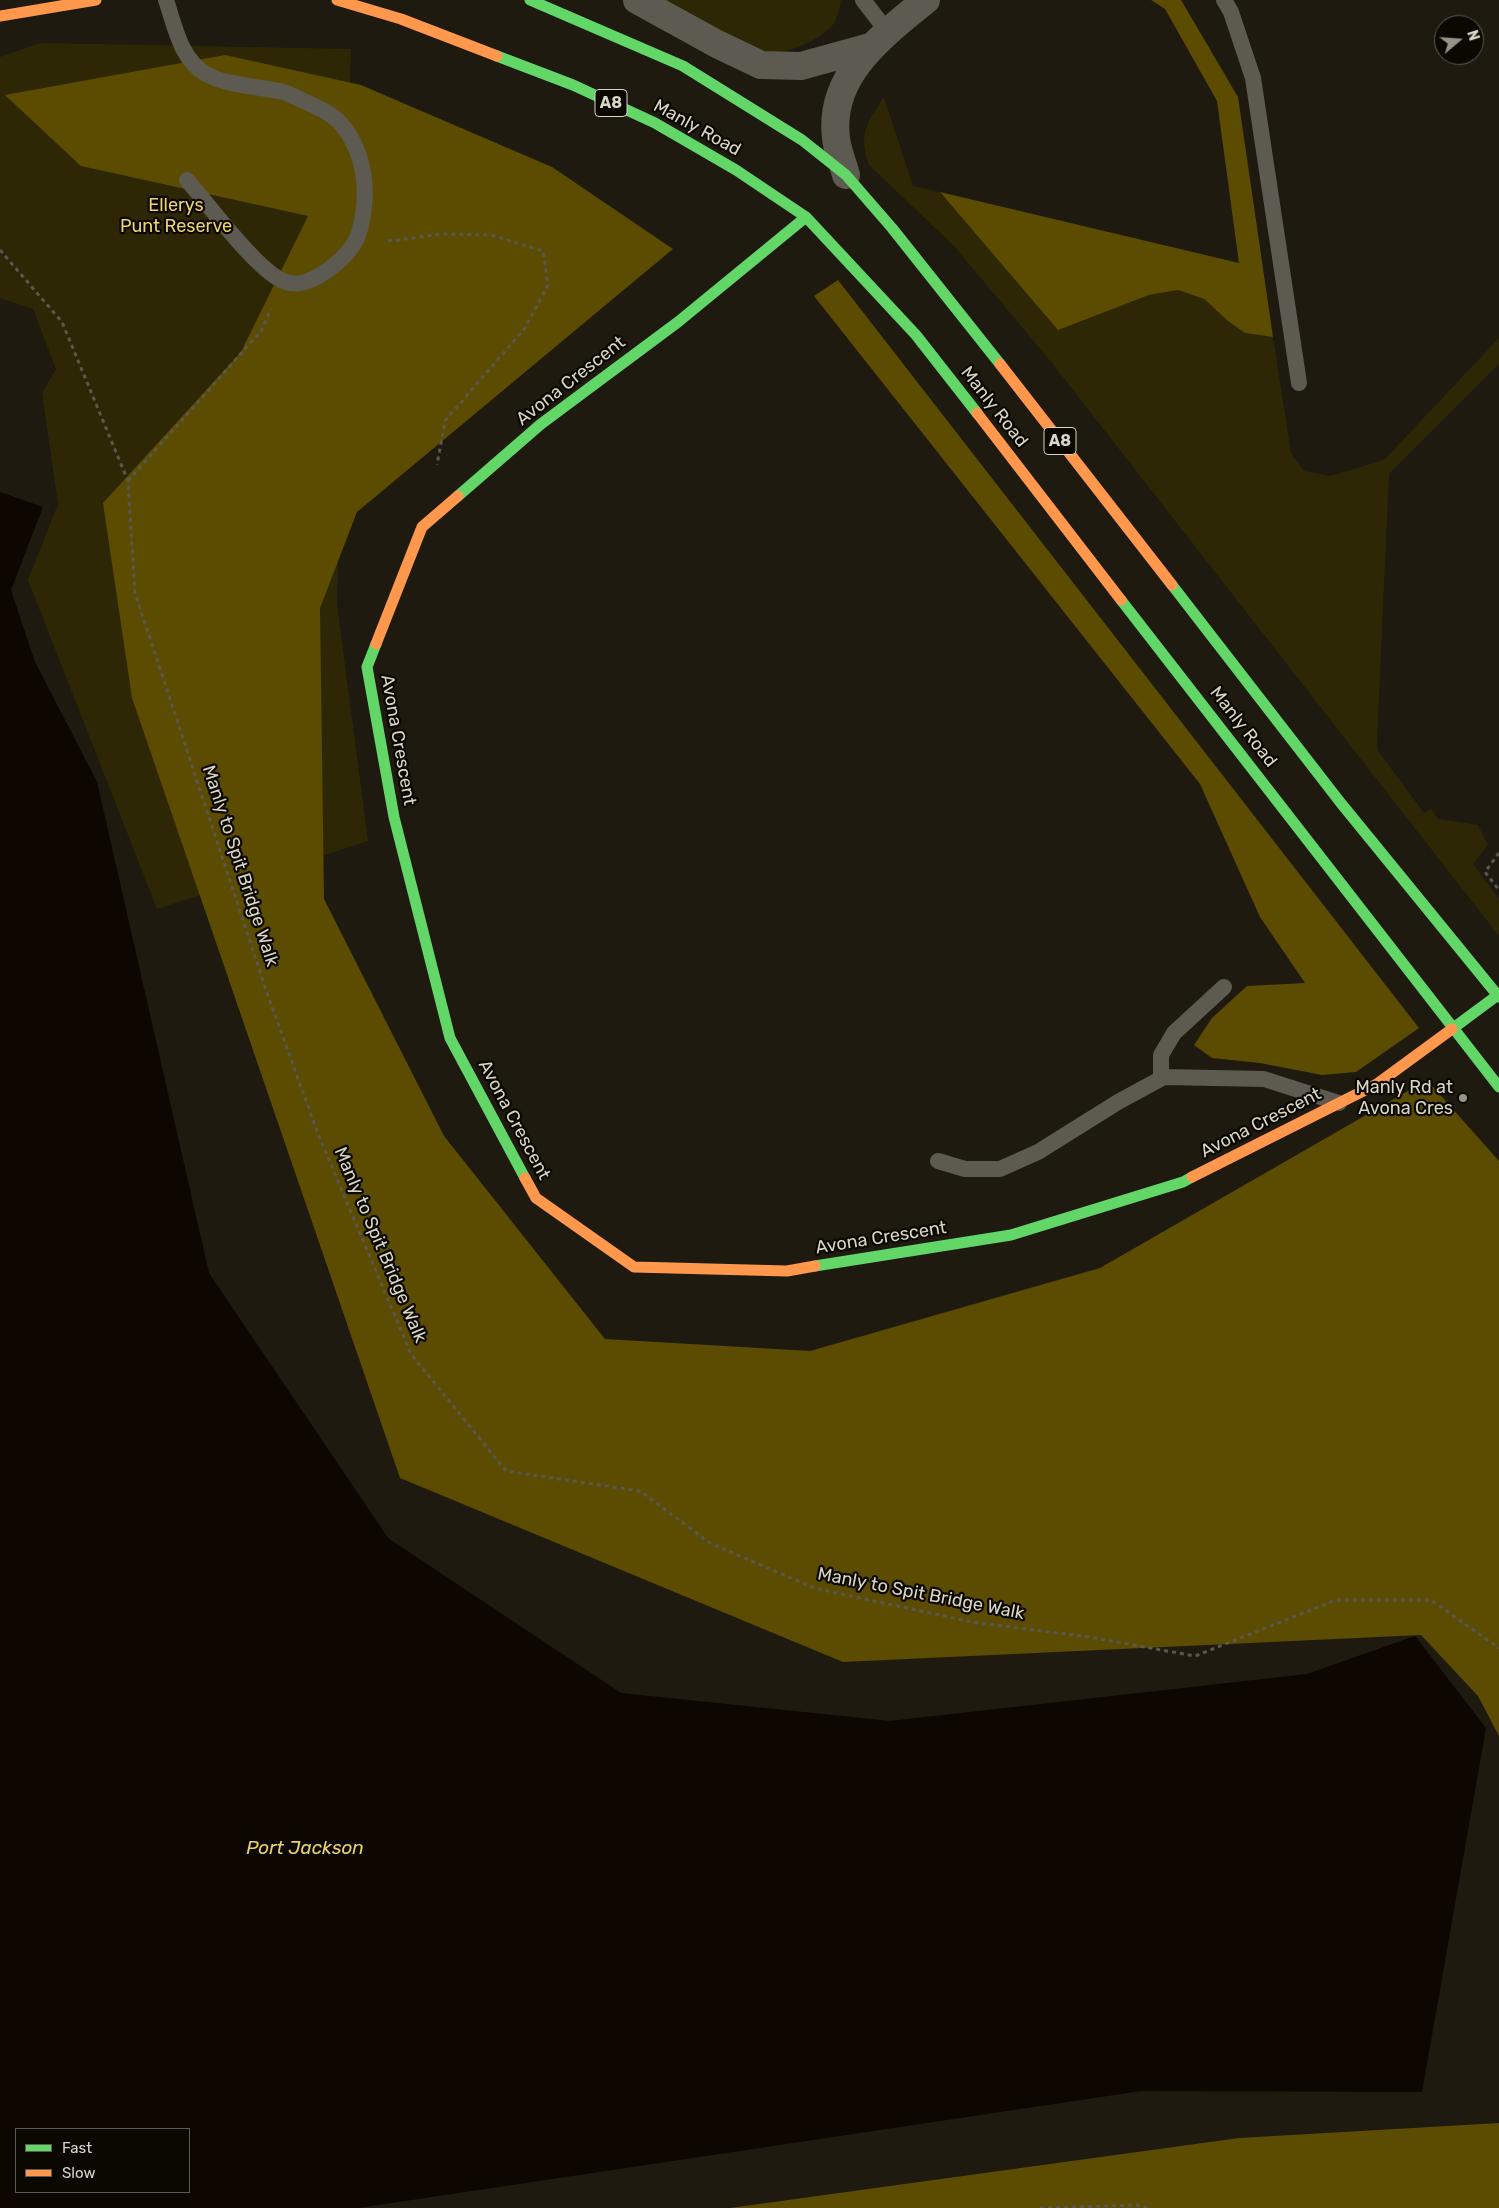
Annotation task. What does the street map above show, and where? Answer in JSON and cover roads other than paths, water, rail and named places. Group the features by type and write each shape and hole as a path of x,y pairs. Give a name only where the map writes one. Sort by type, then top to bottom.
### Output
{"main road":[{"path":"0,16 96,0"},
{"name":"Manly Road","path":"337,0 401,19 572,85 655,123 736,170 806,217 916,335 1304,834 1452,1029 1499,1087"},
{"name":"Manly Road","path":"530,0 683,66 802,140 846,175 962,314 1340,802 1499,995"},
{"name":"Avona Crescent","path":"806,217 678,322 541,424 422,527 367,667 394,817 450,1038 536,1198 634,1267 787,1271 1011,1235 1184,1182 1377,1084 1499,995"}],"street":[{"path":"637,0 717,44 761,65 801,66 879,39"},
{"path":"846,175 836,138 836,109 844,82 879,39 926,0"}],"lane":[{"path":"166,0 185,55 206,75 237,84 285,92 318,107 342,124 357,150 365,181 365,206 360,232 351,250 331,268 311,281 298,283 284,281 265,269 187,180"},
{"path":"863,0 879,39"},
{"path":"1224,0 1231,12 1253,78 1299,383"},
{"path":"1164,1077 1161,1073 1161,1055 1174,1033 1224,987"},
{"path":"938,1161 965,1169 1000,1169 1038,1152 1118,1102 1164,1077 1264,1079 1339,1103"}],"water":[{"name":"Port Jackson","path":"0,492 43,507 11,590 35,662 97,782 209,1273 388,1538 621,1693 890,1721 1307,1674 1415,1636 1486,1728 1422,2092 1141,2091 358,2208 0,2208"}],"place":[{"name":"Manly Rd at Avona Cres","path":"1463,1098"}],"park label":[{"name":"Ellerys Punt Reserve","path":"176,216"}]}
